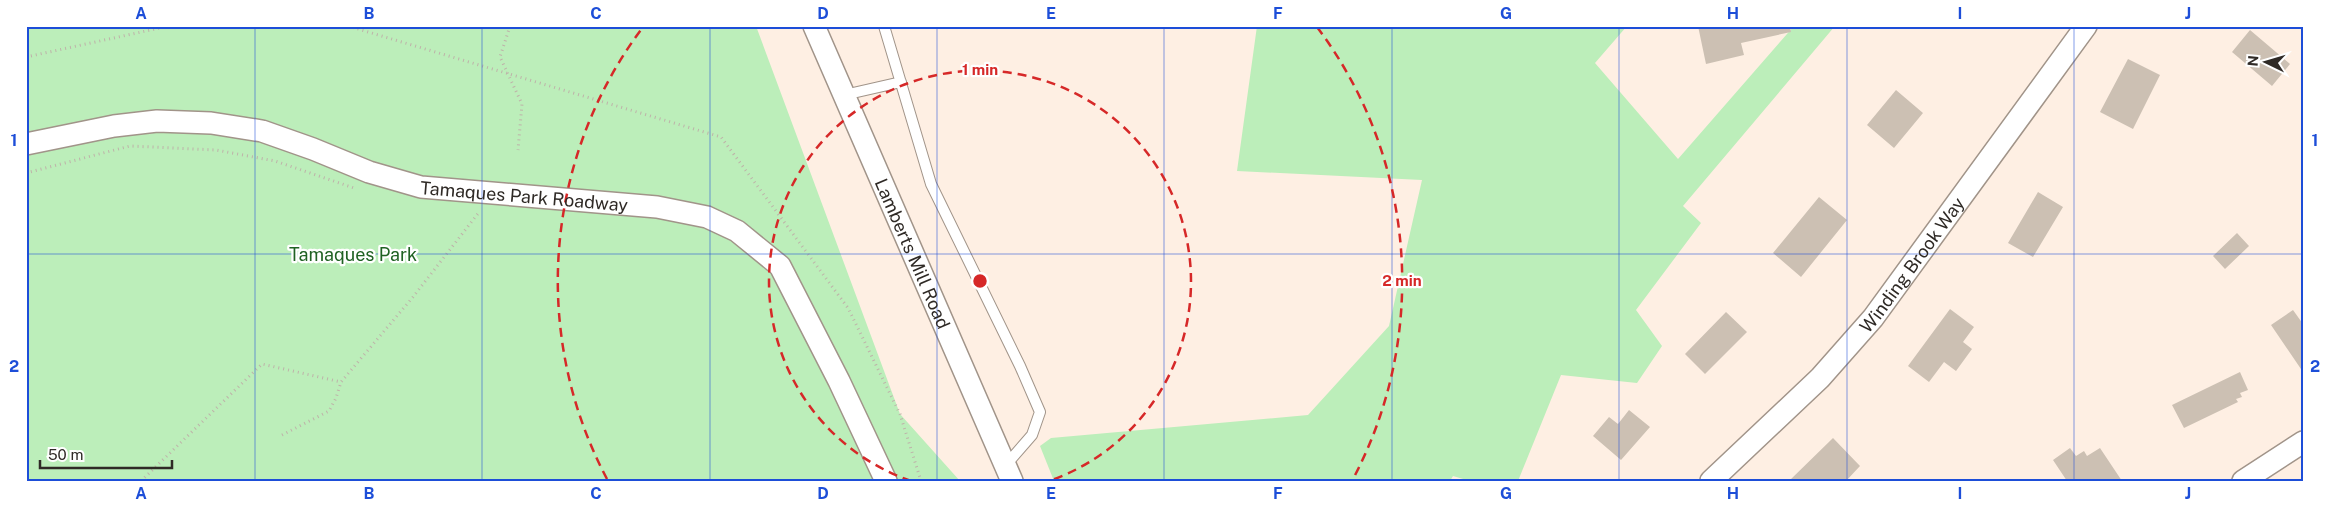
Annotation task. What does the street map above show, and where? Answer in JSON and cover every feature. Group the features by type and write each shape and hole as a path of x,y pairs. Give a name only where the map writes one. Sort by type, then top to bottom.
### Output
{"street":[{"name":"Lamberts Mill Road","path":"814,26 1009,473"},
{"name":"Winding Brook Way","path":"1711,481 1820,378 1873,318 2086,26"},
{"name":"Tamaques Park Roadway","path":"26,144 114,126 156,121 211,123 262,131 370,172 421,188 657,208 707,217 738,231 780,266 839,381 886,481"},
{"path":"2243,481 2303,442"}],"lane":[{"path":"884,26 931,184 1020,366 1040,412 1032,435 1009,473"},
{"path":"844,95 901,82"}],"path":[{"path":"26,57 169,26"},
{"path":"510,26 500,57 522,104 518,150"},
{"path":"26,173 130,146 216,150 275,162 344,186 363,190"},
{"path":"282,435 329,411 341,382 413,297 483,207 474,206"},
{"path":"141,481 262,364 341,382"}],"green space":[{"name":"Tamaques Park","path":"26,26 756,26 900,414 960,481 26,481"},
{"path":"1257,26 1627,26 1595,63 1678,159 1794,26 1835,26 1683,206 1701,223 1636,310 1662,346 1637,383 1561,375 1518,481 1470,481 1453,476 1450,481 1054,481 1040,446 1051,438 1308,415 1389,326 1422,180 1237,171"}],"building":[{"path":"1698,26 1790,26 1791,32 1741,43 1744,55 1706,64"},
{"path":"2250,30 2290,64 2272,86 2232,52"},
{"path":"2128,59 2160,75 2133,129 2100,112"},
{"path":"1896,90 1923,113 1894,148 1867,125"},
{"path":"2038,192 2063,207 2033,257 2008,243"},
{"path":"1819,197 1847,220 1801,277 1773,253"},
{"path":"2237,233 2249,246 2225,269 2213,256"},
{"path":"1950,309 1974,327 1963,342 1972,349 1956,371 1944,362 1929,382 1908,366"},
{"path":"2293,310 2303,324 2303,372 2271,325"},
{"path":"1726,312 1747,332 1705,374 1685,354"},
{"path":"2240,372 2248,390 2240,393 2242,397 2236,399 2238,402 2184,428 2172,405"},
{"path":"1629,410 1650,427 1621,460 1593,436 1609,417 1618,424"},
{"path":"1833,438 1860,466 1846,481 1789,481"},
{"path":"2070,448 2076,456 2084,451 2087,456 2100,448 2122,481 2067,481 2053,460"}]}
